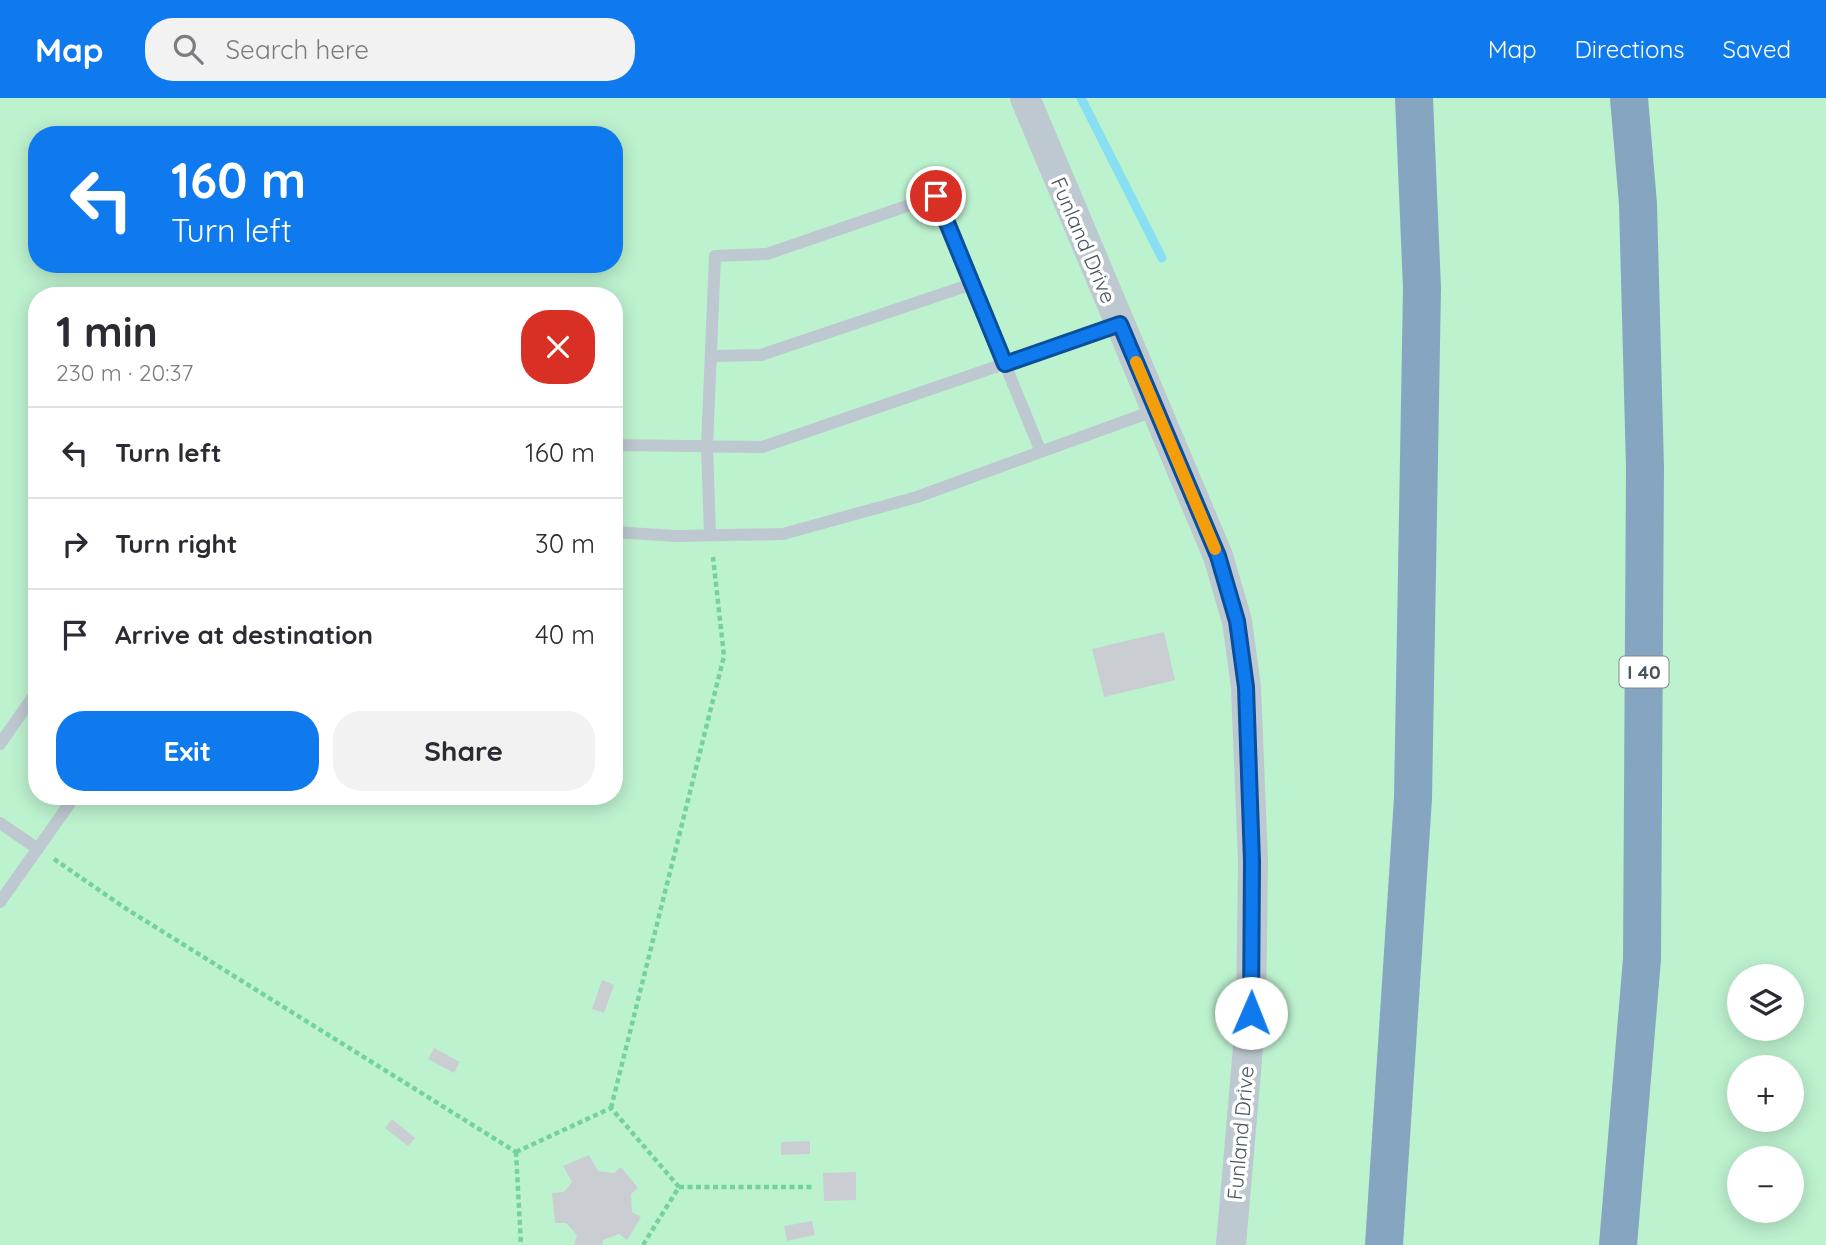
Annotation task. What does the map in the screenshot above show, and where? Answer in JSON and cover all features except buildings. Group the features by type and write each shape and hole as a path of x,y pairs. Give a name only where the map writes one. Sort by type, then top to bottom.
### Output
{"highway":[{"path":"1384,1245 1413,798 1422,288 1414,98"},
{"name":"I 40","path":"1618,1245 1642,959 1645,468 1637,205 1629,98"}],"street":[{"name":"Funland Drive","path":"1024,98 1218,556 1237,621 1246,687 1252,861 1251,1013 1231,1245"}],"lane":[{"path":"710,535 707,446 715,256 767,254 936,196 1041,452"},
{"path":"711,356 761,355 972,284"},
{"path":"623,445 762,447 1120,324"},
{"path":"623,532 710,535 795,531 918,497 1156,410"},
{"path":"0,744 28,704"},
{"path":"0,902 69,805"},
{"path":"0,823 38,849"}],"path":[{"path":"611,1108 724,656 710,535"},
{"path":"38,849 125,908 516,1152"},
{"path":"516,1152 611,1108"},
{"path":"611,1108 679,1187 815,1187"},
{"path":"516,1152 521,1245"},
{"path":"643,1245 679,1187"}],"green space":[{"path":"0,98 1826,98 1826,1245 0,1245"}],"waterway":[{"path":"1081,98 1162,258"}],"slow traffic":[{"path":"1136,362 1215,549"}],"route":[{"path":"936,196 1005,364 1120,324 1218,556 1237,621 1246,687 1252,861 1251,1013"}]}
